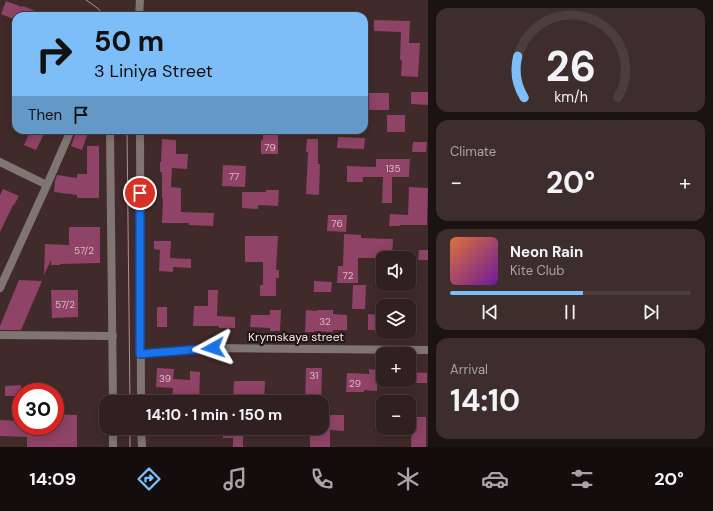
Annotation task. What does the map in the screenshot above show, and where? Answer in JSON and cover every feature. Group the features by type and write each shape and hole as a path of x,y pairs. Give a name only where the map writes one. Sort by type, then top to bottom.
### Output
{"street":[{"path":"139,12 140,0"},
{"path":"0,288 69,134"},
{"path":"110,134 113,395"},
{"path":"140,134 141,395"},
{"path":"0,162 47,185"},
{"path":"0,335 112,336"},
{"name":"Krymskaya street","path":"140,354 213,348 428,350"},
{"path":"113,435 113,447"},
{"path":"141,435 142,447"}],"building":[{"path":"6,1 38,12 12,12 12,18 1,14"},
{"path":"374,20 410,21 409,43 420,43 418,77 401,76 401,32 374,31"},
{"path":"411,92 428,92 428,105 411,104"},
{"path":"369,93 389,93 389,110 368,110"},
{"path":"387,115 405,115 405,132 387,132"},
{"path":"29,134 44,134 36,150 24,145"},
{"path":"76,134 88,134 82,150 71,146"},
{"path":"263,134 278,134 278,154 261,154 261,140 263,140"},
{"path":"338,137 365,138 364,149 337,148"},
{"path":"162,139 176,140 176,154 188,154 187,169 172,168 171,187 181,188 181,212 214,213 213,226 189,225 189,223 162,223 163,198 160,162"},
{"path":"307,139 318,139 318,164 320,164 319,195 306,194 308,152 306,152"},
{"path":"413,142 427,142 426,152 412,152"},
{"path":"87,146 99,146 99,198 77,198 77,195 54,192 57,175 77,178 77,174 87,174"},
{"path":"376,159 410,159 409,177 392,177 392,203 382,203 383,177 363,177 363,182 347,182 347,166 376,167"},
{"path":"223,165 246,166 245,187 222,186"},
{"path":"409,187 428,188 427,225 389,226 390,214 408,215"},
{"path":"3,189 19,196 0,232 0,195"},
{"path":"266,190 279,190 278,206 258,205 258,209 242,208 242,192 266,192"},
{"path":"328,215 347,215 346,232 327,231"},
{"path":"69,227 100,227 100,263 51,265 51,260 44,275 45,244 69,245"},
{"path":"344,234 361,235 361,238 393,239 392,251 376,251 376,258 358,258 358,283 337,283 338,266 343,266"},
{"path":"245,236 278,236 276,270 279,270 279,278 276,278 276,296 260,296 260,285 263,285 263,262 245,262"},
{"path":"154,241 171,241 170,258 191,259 191,268 173,267 173,272 159,271 160,250 154,249"},
{"path":"419,250 428,250 428,260 418,260"},
{"path":"19,280 42,281 21,330 0,330 0,326"},
{"path":"314,281 332,282 331,292 314,292"},
{"path":"353,285 366,285 365,309 352,309"},
{"path":"51,290 78,290 78,317 52,318"},
{"path":"208,290 218,290 217,316 235,317 235,328 219,328 219,326 193,326 194,306 208,306"},
{"path":"157,307 167,307 167,327 157,327"},
{"path":"270,310 281,310 280,331 270,331 270,328 250,327 251,315 270,315"},
{"path":"306,310 333,310 333,314 347,315 347,330 333,330 333,332 305,332"},
{"path":"368,314 376,315 376,330 368,330"},
{"path":"157,368 174,369 173,379 190,380 190,371 200,372 199,395 172,395 173,388 156,387"},
{"path":"306,368 322,368 321,395 305,395"},
{"path":"369,369 376,370 377,391 364,390 364,392 346,392 347,373 369,374"},
{"path":"416,372 427,373 427,383 416,383"},
{"path":"234,381 265,381 264,395 233,395"},
{"path":"5,386 12,386 12,396 5,396"},
{"path":"64,414 77,415 77,447 27,447 27,437 0,436 0,420 12,421 12,435 64,435"},
{"path":"329,415 344,415 344,431 330,430 330,447 310,447 310,435 329,435"},
{"path":"416,417 426,417 426,447 411,447 411,435 416,435"},
{"path":"223,435 243,435 243,447 233,447 233,438 223,438"}],"tram line":[{"path":"86,0 102,12"},
{"path":"127,134 130,395"},
{"path":"130,435 130,447"}],"route":[{"path":"140,193 140,354 213,348"}]}
